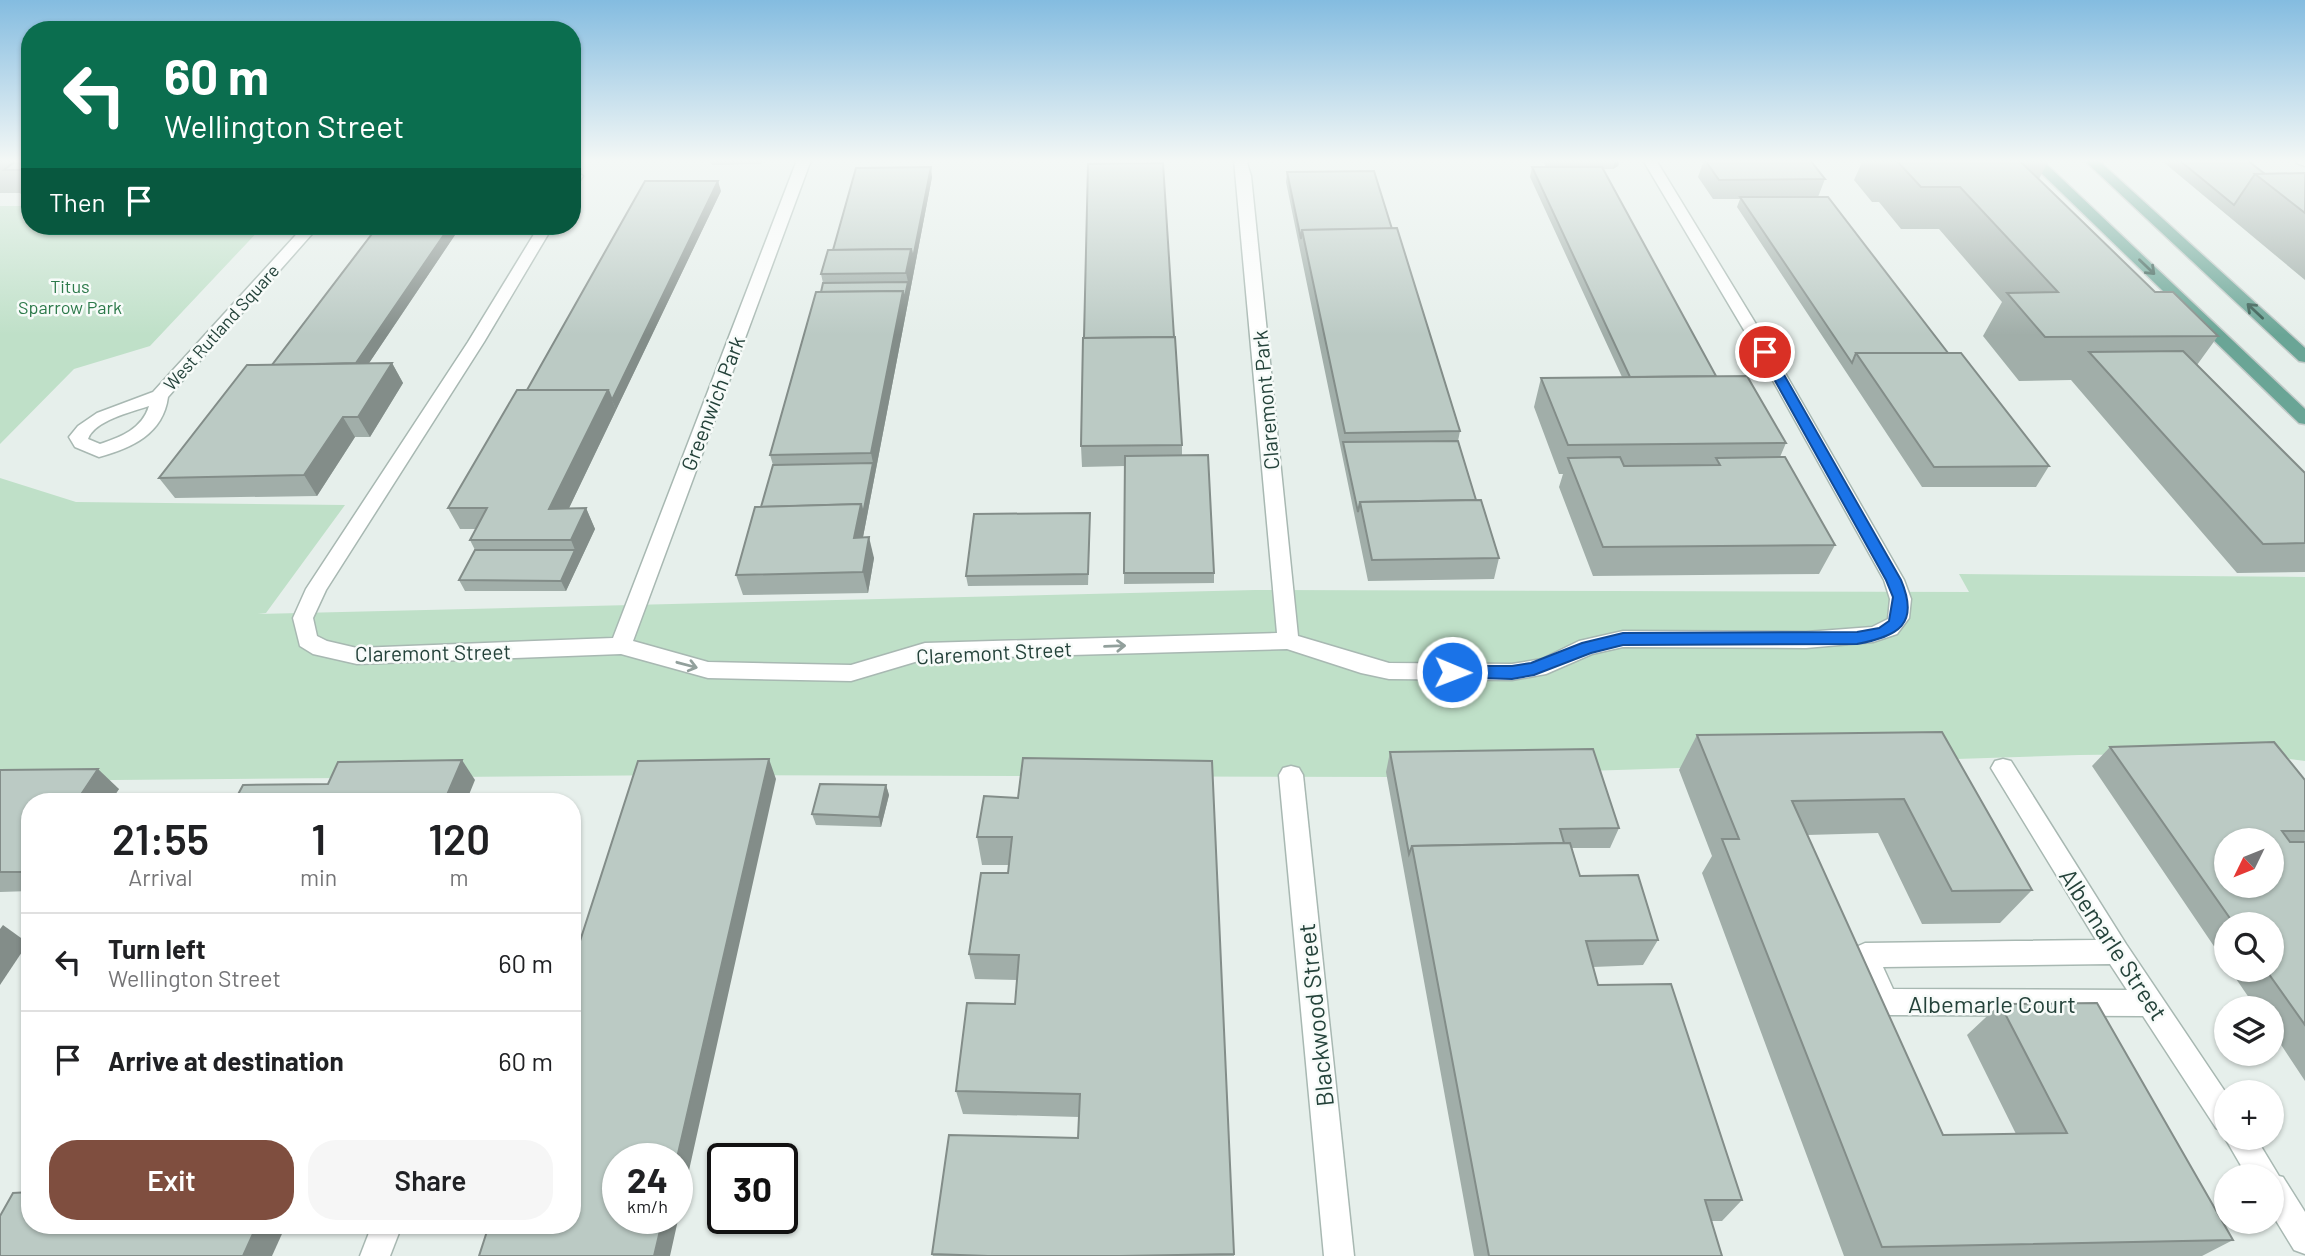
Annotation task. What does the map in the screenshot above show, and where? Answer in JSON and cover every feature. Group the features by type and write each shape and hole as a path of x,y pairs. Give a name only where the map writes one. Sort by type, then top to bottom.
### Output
{"main road":[{"path":"2097,219 2305,419"},
{"path":"2155,219 2305,357"}],"street":[{"name":"Greenwich Park","path":"621,646 782,219"},
{"name":"Claremont Park","path":"1248,219 1288,641"},
{"name":"Claremont Street","path":"541,235 476,342 316,589 303,618 307,640 321,648 357,656 621,646 708,670 851,673 925,651 1288,641 1378,669 1512,672 1546,666 1587,647 1623,639 1870,636 1891,629 1900,612 1901,597 1894,580 1771,362 1685,219"},
{"name":"West Rutland Square","path":"159,396 304,235"},
{"name":"Albemarle Street","path":"2003,768 2214,1100"},
{"name":"Blackwood Street","path":"1291,775 1339,1256"},
{"name":"Albemarle Court","path":"2118,952 1865,956 1885,1002 2151,1003"},
{"path":"2284,1207 2305,1239"},
{"path":"375,1256 384,1234"}],"green space":[{"name":"Titus Sparrow Park","path":"0,219 21,219 21,235 255,235 150,346 74,369 0,444"},
{"path":"0,478 76,502 345,505 266,613 258,614 1255,590 1969,592 1959,574 2305,577 2305,761 2247,753 2079,755 1399,777 685,775 0,781"}],"building":[{"path":"624,219 700,219 612,400 608,390 527,390"},
{"path":"842,219 921,219 913,258 911,249 833,250"},
{"path":"1087,219 1167,219 1174,337 1084,338"},
{"path":"1297,219 1389,219 1392,229 1302,230 1301,239"},
{"path":"1556,219 1630,219 1716,376 1630,377"},
{"path":"1755,219 1845,219 1948,353 1856,353 1852,363"},
{"path":"1990,219 2079,219 2155,292 2173,292 2218,336 2045,337 2007,293 2058,292"},
{"path":"1397,228 1460,431 1345,433 1302,230"},
{"path":"371,235 444,235 356,363 272,365"},
{"path":"911,249 906,273 821,274 828,250"},
{"path":"908,282 904,301 903,291 821,292 823,283"},
{"path":"903,291 871,453 770,455 816,292"},
{"path":"1175,337 1182,445 1081,446 1083,338"},
{"path":"2183,351 2305,473 2305,543 2263,544 2089,352"},
{"path":"1856,353 1961,353 2049,466 1934,467"},
{"path":"392,363 358,417 343,417 304,475 159,478 247,365"},
{"path":"1747,376 1786,443 1568,445 1541,378"},
{"path":"517,390 608,390 549,509 586,508 571,540 470,540 487,508 448,508"},
{"path":"1458,441 1476,500 1360,502 1358,512 1343,442"},
{"path":"1208,455 1214,573 1124,573 1125,456"},
{"path":"1620,457 1624,466 1720,465 1716,458 1785,457 1835,545 1603,547 1568,458"},
{"path":"873,463 863,514 861,504 761,507 773,465"},
{"path":"1481,500 1499,558 1372,560 1360,502"},
{"path":"861,504 854,538 869,537 863,572 736,575 755,507"},
{"path":"1090,513 1088,574 966,576 974,514"},
{"path":"475,550 575,550 561,581 459,580"},
{"path":"1942,732 2032,890 1952,891 1904,799 1792,801 1943,1135 2067,1133 2000,1004 2097,1003 2214,1207 2214,1234 2230,1234 2233,1240 1882,1247 1722,839 1739,839 1697,735"},
{"path":"2274,742 2305,780 2305,831 2284,831 2284,828 2214,828 2214,895 2110,747"},
{"path":"1593,749 1619,828 1560,829 1564,843 1412,846 1409,854 1390,752"},
{"path":"1023,758 1212,761 1234,1254 932,1254 949,1135 1078,1138 1080,1094 956,1091 967,1003 1015,1004 1019,955 969,954 981,873 1008,873 1012,837 977,837 984,796 1018,798"},
{"path":"769,759 680,1143 602,1143 602,1234 659,1234 654,1256 479,1256 486,1234 581,1234 581,938 638,761"},
{"path":"462,760 448,793 239,793 243,785 328,784 338,762"},
{"path":"98,769 82,793 21,793 21,872 0,872 0,770"},
{"path":"820,784 886,785 879,817 812,814"},
{"path":"2284,834 2290,842 2305,842 2305,1025 2275,982 2284,982 2284,912 2226,912 2216,898 2284,898"},
{"path":"1570,843 1580,876 1638,875 1658,940 1586,941 1598,985 1671,984 1742,1200 1705,1200 1722,1256 1489,1256 1412,846"},
{"path":"13,1193 21,1193 21,1234 253,1234 243,1256 0,1256 0,1216"}],"route":[{"path":"1452,672 1512,672 1534,669 1559,661 1587,647 1623,639 1857,638 1883,633 1896,624 1901,597 1894,580 1765,352"}]}
